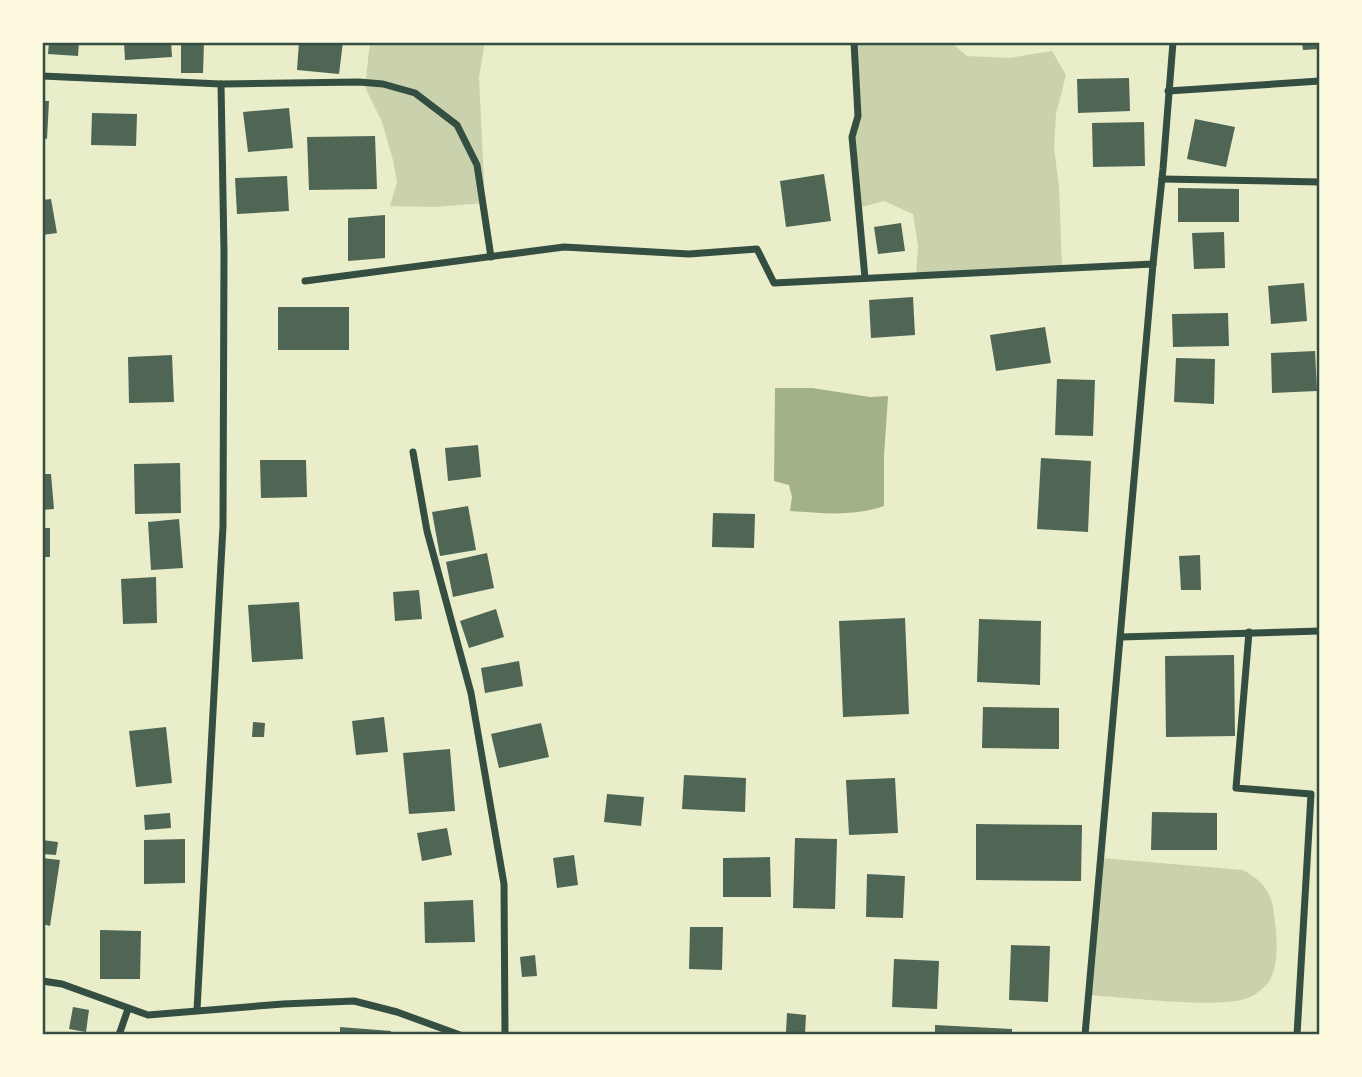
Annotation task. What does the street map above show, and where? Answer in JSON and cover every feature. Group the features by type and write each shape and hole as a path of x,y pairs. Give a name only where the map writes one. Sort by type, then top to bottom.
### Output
{"street":[{"path":"854,42 858,116 852,137 865,278"},
{"path":"1085,1035 1122,637 1172,42"},
{"path":"42,76 221,84 359,82 383,84 415,93 457,125 477,165 491,257"},
{"path":"1168,91 1320,80"},
{"path":"197,1010 223,526 224,252 221,84"},
{"path":"1162,179 1320,182"},
{"path":"305,281 564,247 689,254 757,249 774,283 1153,264"},
{"path":"413,452 427,531 471,693 503,884 505,1035"},
{"path":"1122,637 1320,631"},
{"path":"1249,632 1236,788 1311,794 1297,1035"},
{"path":"42,981 62,984 148,1015 354,1001 397,1012 460,1035"},
{"path":"119,1035 128,1009"}],"shaded area":[{"path":"370,42 485,42 479,77 485,203 434,207 390,206 397,182 393,160 382,122 365,87"},
{"path":"854,42 951,42 967,56 1009,58 1052,51 1066,75 1056,114 1054,148 1059,187 1062,268 916,275 918,246 913,214 884,201 859,208 852,137 858,116"},
{"path":"775,388 812,388 870,397 888,396 884,506 849,513 790,511 792,497 789,485 774,481"},
{"path":"1101,858 1243,870 1253,876 1265,888 1274,911 1276,959 1271,979 1257,993 1237,1001 1172,1002 1089,995"}],"building":[{"path":"49,42 79,42 78,56 48,54"},
{"path":"124,42 171,42 172,57 125,60"},
{"path":"181,42 204,42 203,73 181,73"},
{"path":"299,42 343,42 339,74 297,70"},
{"path":"1302,42 1320,42 1320,49 1303,50"},
{"path":"1129,78 1130,111 1078,113 1077,79"},
{"path":"42,101 49,101 47,139 42,138"},
{"path":"289,108 293,148 248,152 243,112"},
{"path":"92,113 137,114 136,146 91,145"},
{"path":"1195,119 1235,127 1226,167 1187,159"},
{"path":"1144,122 1145,166 1093,167 1092,123"},
{"path":"375,136 377,189 309,190 307,137"},
{"path":"824,174 831,221 786,227 780,181"},
{"path":"287,176 289,211 237,214 235,178"},
{"path":"1178,188 1239,189 1239,222 1178,222"},
{"path":"51,199 57,233 42,235 42,200"},
{"path":"385,215 385,258 348,261 348,218"},
{"path":"901,223 905,251 878,254 874,227"},
{"path":"1224,232 1225,268 1194,269 1192,233"},
{"path":"1304,283 1307,321 1271,324 1268,286"},
{"path":"913,297 915,335 871,338 869,300"},
{"path":"278,307 349,307 349,350 278,350"},
{"path":"1228,313 1229,346 1173,347 1172,314"},
{"path":"1045,327 1051,363 996,371 990,335"},
{"path":"1315,351 1317,391 1272,393 1271,353"},
{"path":"172,355 174,402 129,403 128,357"},
{"path":"1176,358 1215,359 1214,404 1174,402"},
{"path":"1057,379 1095,380 1093,436 1055,435"},
{"path":"478,445 481,477 448,481 445,448"},
{"path":"1041,458 1091,461 1088,532 1037,529"},
{"path":"260,460 306,460 307,497 261,498"},
{"path":"180,463 181,513 135,514 134,464"},
{"path":"42,474 51,474 54,509 42,510"},
{"path":"468,506 476,550 440,556 432,512"},
{"path":"713,513 755,514 754,548 712,547"},
{"path":"179,519 183,568 151,570 148,522"},
{"path":"42,528 50,528 50,557 42,557"},
{"path":"487,553 494,588 453,597 446,562"},
{"path":"1200,555 1201,590 1181,590 1179,556"},
{"path":"156,577 157,623 123,624 121,579"},
{"path":"419,590 422,619 395,621 393,592"},
{"path":"299,602 303,659 252,662 248,605"},
{"path":"496,609 504,637 469,648 460,621"},
{"path":"905,618 909,714 843,717 839,621"},
{"path":"979,619 1041,621 1040,685 977,682"},
{"path":"1234,655 1235,736 1166,737 1165,656"},
{"path":"519,661 523,686 485,693 481,668"},
{"path":"983,707 1059,708 1059,749 982,748"},
{"path":"384,717 388,752 356,755 352,721"},
{"path":"253,722 265,723 264,737 252,737"},
{"path":"541,723 549,757 499,768 491,734"},
{"path":"166,727 172,783 136,787 129,731"},
{"path":"450,749 455,811 409,814 403,753"},
{"path":"684,775 746,778 745,812 682,809"},
{"path":"895,778 898,833 849,835 846,780"},
{"path":"607,794 644,797 641,826 604,822"},
{"path":"1152,812 1217,813 1217,850 1151,850"},
{"path":"170,813 171,828 145,830 144,815"},
{"path":"976,824 1082,825 1081,881 976,880"},
{"path":"447,828 452,855 422,861 417,833"},
{"path":"795,838 837,839 835,909 793,908"},
{"path":"185,839 185,883 144,884 144,840"},
{"path":"42,840 58,842 56,855 42,854"},
{"path":"574,855 578,885 557,888 553,858"},
{"path":"770,857 771,897 723,897 723,858"},
{"path":"42,858 60,860 50,926 42,924"},
{"path":"867,874 905,876 903,918 866,917"},
{"path":"473,900 475,942 425,943 424,902"},
{"path":"690,927 723,927 722,970 689,969"},
{"path":"100,930 141,931 140,979 100,979"},
{"path":"1011,945 1050,946 1048,1002 1009,1000"},
{"path":"535,955 537,976 522,977 520,957"},
{"path":"894,959 939,961 937,1009 892,1007"},
{"path":"73,1007 89,1010 86,1032 69,1029"},
{"path":"787,1013 806,1015 805,1034 786,1032"},
{"path":"935,1025 1012,1029 1012,1035 935,1035"},
{"path":"340,1027 391,1031 391,1035 340,1035"}]}
